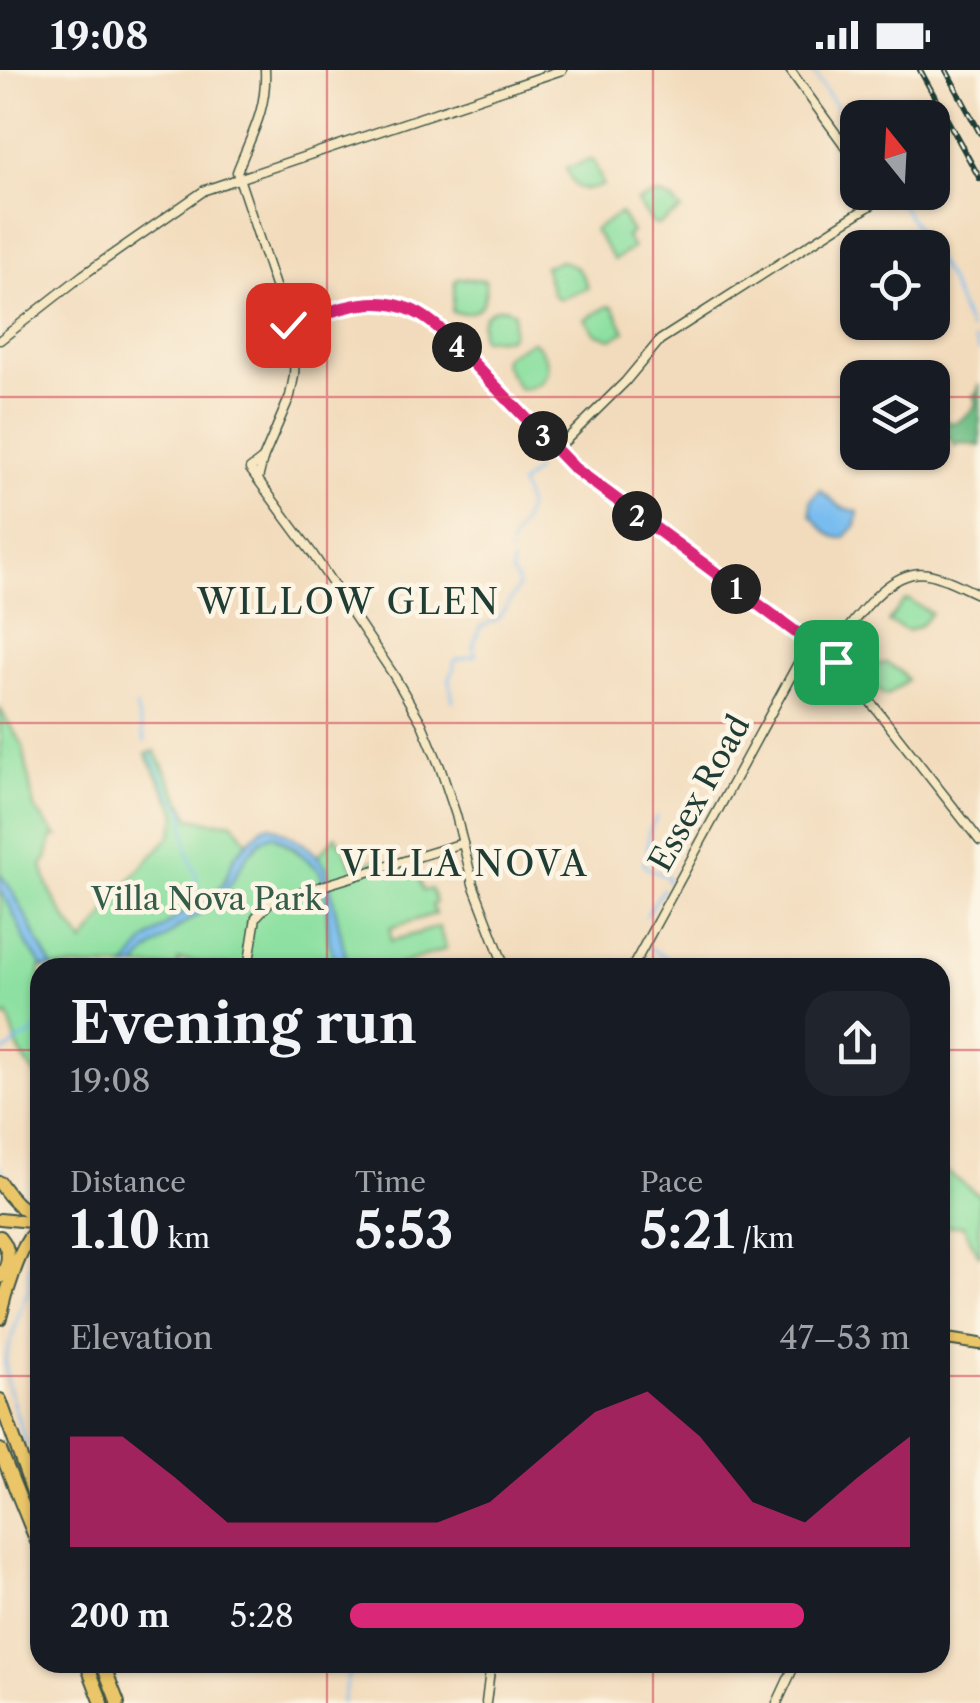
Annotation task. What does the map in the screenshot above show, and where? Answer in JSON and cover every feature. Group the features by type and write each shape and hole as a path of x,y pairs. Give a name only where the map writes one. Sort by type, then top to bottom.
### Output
{"highway":[{"path":"0,1183 30,1215"},
{"path":"0,1318 30,1236"},
{"path":"0,1237 8,1256 0,1277"},
{"path":"0,1386 14,1436"},
{"path":"0,1400 30,1482"},
{"path":"0,1411 30,1486"},
{"path":"0,1450 30,1524"},
{"path":"0,1464 30,1527"},
{"path":"90,1673 102,1703"},
{"path":"106,1673 118,1703"}],"main road":[{"path":"0,1222 30,1224"},
{"path":"950,1340 980,1344"}],"street":[{"path":"258,479 292,386 295,354 237,172 262,112 265,70"},
{"path":"0,340 190,198 238,177 562,70"},
{"path":"790,70 840,139"},
{"path":"556,450 616,392 660,340 860,210"},
{"path":"288,325 368,302 390,303 415,311 443,332 580,474 828,655 854,681 980,842"},
{"path":"263,459 250,469 312,553 413,707 440,767 482,911 501,958"},
{"path":"828,655 885,586 901,576 929,574 980,594"},
{"name":"Essex Road","path":"637,958 810,643"},
{"path":"249,958 253,926 264,906 278,898 463,843"},
{"path":"486,1703 490,1673"},
{"path":"777,1703 791,1673"}],"green space":[{"path":"594,161 603,185 584,190 575,185 566,168"},
{"path":"661,195 681,210 658,225 653,224 637,202"},
{"path":"620,213 632,232 626,237 633,248 614,260 594,230"},
{"path":"561,261 579,270 588,288 560,299 553,295 544,266"},
{"path":"485,280 485,296 475,311 452,312 455,281"},
{"path":"609,306 614,308 625,332 611,339 595,333 585,319"},
{"path":"506,308 514,312 512,334 508,338 481,339 485,316"},
{"path":"532,341 545,356 547,372 538,384 519,389 503,362 505,356"},
{"path":"980,384 980,446 955,446 950,438 950,422 969,413"},
{"path":"909,600 931,613 921,625 908,631 888,622"},
{"path":"887,663 907,680 883,695 865,672 874,665"},
{"name":"Villa Nova Park","path":"0,709 23,746 34,808 57,837 52,837 42,865 49,887 84,943 132,878 171,835 177,813 146,754 155,751 190,818 233,822 252,849 272,835 312,862 336,836 353,866 379,859 384,871 414,862 423,891 431,889 435,914 390,928 391,941 439,927 446,949 419,958 30,958 30,1068 19,1051 8,1016 0,1018"},
{"path":"950,1174 980,1196 980,1257 963,1226 950,1226"}],"water":[{"path":"820,490 841,507 858,512 856,525 844,538 829,534 811,515 811,500"},
{"path":"270,825 294,838 326,867 346,958 334,958 326,890 319,870 272,835 247,856 221,900 183,924 143,958 133,958 145,942 178,916 215,895 235,855 263,827"},
{"path":"0,874 48,958 37,958 0,891"}],"waterway":[{"path":"812,70 840,112"},
{"path":"905,210 917,230"},
{"path":"950,284 970,330"},
{"path":"975,340 980,351"},
{"path":"510,547 526,512 520,485 536,470"},
{"path":"453,701 449,680 454,662 476,655 473,647 480,627 498,619 518,588 512,562"},
{"path":"136,707 145,742"},
{"path":"151,755 172,796 184,809 188,851 197,875 195,882 205,901"},
{"path":"657,816 649,831 643,863 668,877 667,882"},
{"path":"646,916 663,889"},
{"path":"650,948 667,958"},
{"path":"0,1053 30,1036"},
{"path":"0,1167 22,1199"},
{"path":"26,1445 7,1383 5,1361 29,1290 30,1264"},
{"path":"342,1703 349,1673"}],"railway":[{"path":"920,70 980,179"},
{"path":"946,70 980,133"}],"district":[{"name":"WILLOW GLEN","path":"349,601"},
{"name":"VILLA NOVA","path":"465,863"}],"route":[{"path":"288,325 368,302 402,306 426,317 574,468 836,662"}]}
